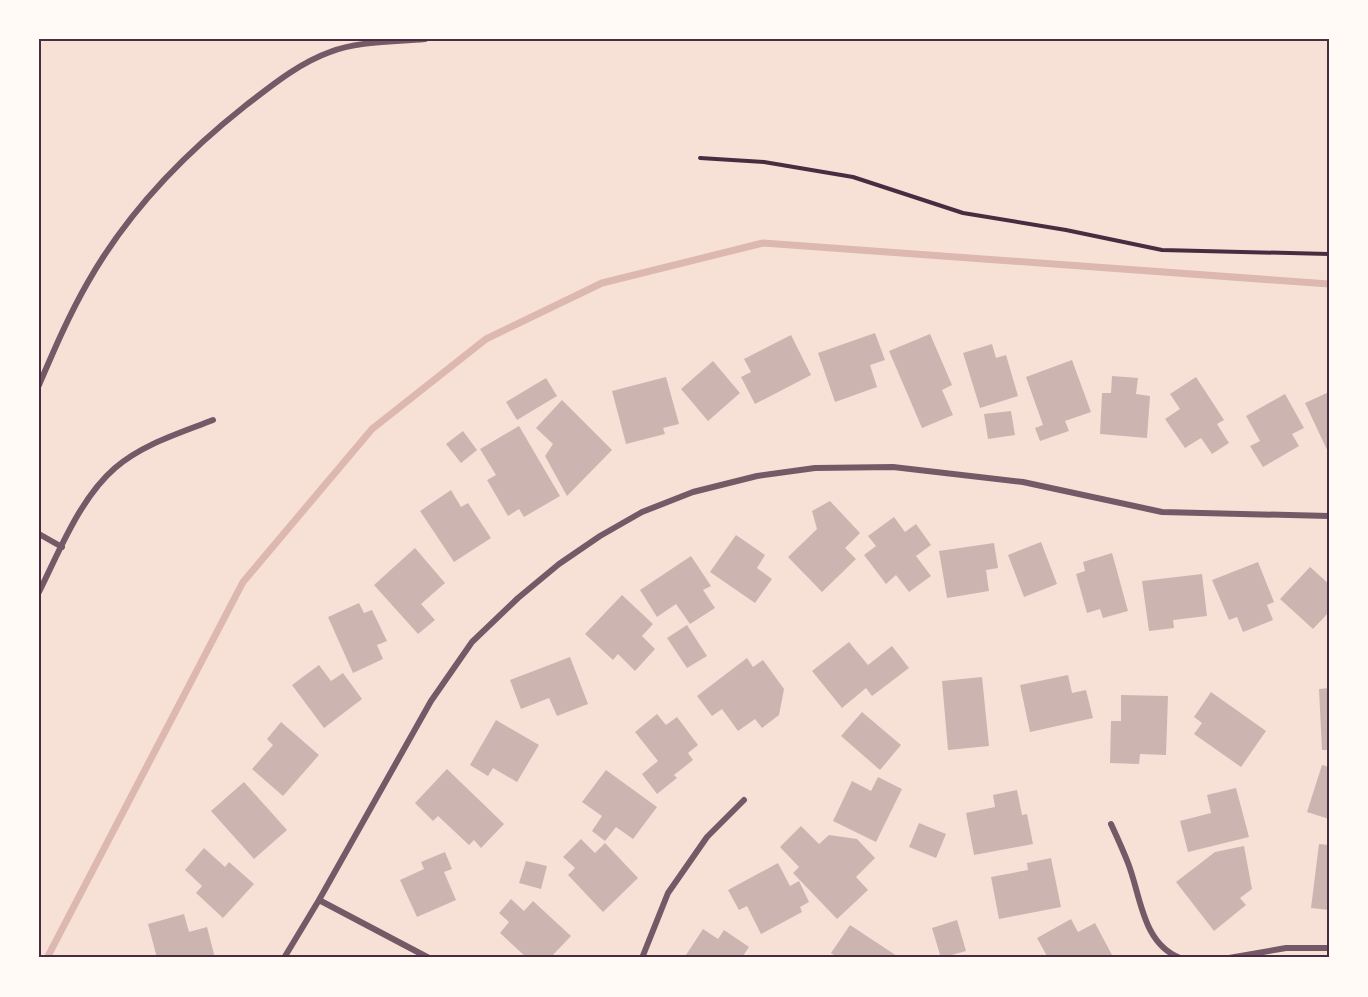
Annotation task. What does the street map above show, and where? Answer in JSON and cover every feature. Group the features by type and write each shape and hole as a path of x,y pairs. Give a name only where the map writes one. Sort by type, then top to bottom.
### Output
{"street":[{"path":"346,39 349,47"},
{"path":"39,385 67,321 89,280 156,187 204,140 262,93 316,58 331,51 425,39"},
{"path":"39,592 88,499 115,468 137,453 213,420"},
{"path":"284,958 431,700 472,642 518,598 559,564 600,536 642,512 693,492 757,476 814,468 893,466 1023,482 1162,512 1329,516"},
{"path":"39,534 62,547"},
{"path":"642,958 668,893 707,837 744,800"},
{"path":"1111,824 1129,863 1148,927 1159,943 1180,958"},
{"path":"319,900 429,958"},
{"path":"1229,958 1286,948 1329,948"}],"path":[{"path":"700,158 764,162 853,177 963,213 1066,230 1162,250 1329,254"}],"building":[{"path":"875,333 885,360 870,365 877,387 835,402 818,353"},
{"path":"930,334 952,385 942,390 953,415 922,428 889,351"},
{"path":"791,335 811,375 755,404 741,377 751,372 744,359"},
{"path":"992,344 996,358 1006,355 1018,396 980,408 963,353"},
{"path":"1072,360 1091,412 1065,421 1069,431 1040,441 1035,428 1043,425 1026,377"},
{"path":"713,361 740,393 708,421 681,389"},
{"path":"1112,376 1138,378 1136,394 1150,396 1147,438 1100,434 1102,393 1111,393"},
{"path":"666,377 679,424 663,428 665,434 626,444 612,391"},
{"path":"1196,377 1224,420 1217,424 1229,443 1212,454 1201,438 1185,448 1165,419 1180,409 1170,394"},
{"path":"546,378 557,396 517,420 506,402"},
{"path":"1329,392 1329,454 1305,403"},
{"path":"1285,394 1304,428 1292,434 1299,446 1263,467 1250,446 1260,441 1246,416"},
{"path":"562,400 612,450 567,496 545,456 553,444 536,428"},
{"path":"1011,411 1015,435 988,439 984,414"},
{"path":"519,426 560,496 524,517 519,509 508,516 487,480 496,475 480,449"},
{"path":"463,431 477,450 461,463 446,444"},
{"path":"451,490 461,507 468,503 491,538 454,562 420,511"},
{"path":"830,501 860,533 845,548 856,559 822,592 788,557 817,529 812,511"},
{"path":"894,517 905,532 916,524 931,545 916,556 931,576 909,592 896,575 886,584 864,555 876,546 868,536"},
{"path":"736,535 765,555 757,568 772,579 755,603 710,572"},
{"path":"1041,542 1057,584 1024,597 1008,555"},
{"path":"994,543 998,568 986,570 989,591 947,598 939,551"},
{"path":"415,548 445,583 421,604 435,620 418,634 374,585"},
{"path":"1112,553 1128,611 1103,618 1100,609 1087,613 1076,574 1085,571 1083,562"},
{"path":"691,556 711,586 703,590 715,608 690,624 676,604 657,617 640,590"},
{"path":"1258,562 1274,602 1267,605 1273,620 1243,632 1237,617 1229,620 1212,580"},
{"path":"1310,567 1329,584 1329,612 1313,629 1280,599"},
{"path":"1202,574 1207,616 1173,620 1174,628 1149,631 1142,581"},
{"path":"622,595 653,624 642,636 655,649 635,671 618,654 613,660 585,634"},
{"path":"359,603 364,613 372,610 387,641 377,645 383,659 353,673 328,617"},
{"path":"687,625 707,656 687,668 667,638"},
{"path":"849,642 868,665 892,646 909,668 872,696 866,688 842,708 812,671"},
{"path":"570,657 588,704 557,716 549,698 521,709 510,680"},
{"path":"747,658 753,667 763,660 784,689 779,715 762,728 755,719 738,731 722,709 712,716 697,696"},
{"path":"319,665 331,681 343,673 362,699 324,728 292,685"},
{"path":"1068,675 1072,693 1086,690 1093,718 1030,732 1020,685"},
{"path":"982,677 989,746 948,750 942,681"},
{"path":"1329,688 1329,750 1322,750 1319,689"},
{"path":"1211,692 1266,731 1241,767 1194,734 1202,723 1194,717"},
{"path":"1121,695 1168,696 1166,755 1140,754 1139,764 1110,763 1111,721 1121,721"},
{"path":"862,712 901,745 880,770 841,736"},
{"path":"657,714 666,725 677,717 698,745 688,753 693,760 674,775 677,778 657,794 642,774 658,761 635,732"},
{"path":"496,720 539,745 517,782 493,768 488,776 470,765"},
{"path":"281,722 319,755 283,796 252,769 273,745 267,739"},
{"path":"1322,765 1329,767 1329,819 1307,812"},
{"path":"447,769 504,824 481,848 474,840 469,845 438,816 433,821 415,803"},
{"path":"606,770 657,807 633,839 616,827 605,841 592,831 602,816 582,802"},
{"path":"878,777 902,789 876,842 833,821 852,781 871,791"},
{"path":"244,782 287,830 254,859 211,811"},
{"path":"1236,788 1249,837 1188,852 1180,821 1211,813 1207,795"},
{"path":"1017,790 1022,815 1027,814 1033,844 974,855 966,813 995,807 993,795"},
{"path":"919,823 946,834 936,858 909,847"},
{"path":"801,826 819,844 829,835 857,839 875,858 856,877 868,890 837,919 793,873 799,867 780,847"},
{"path":"581,839 595,853 605,843 638,878 603,912 568,875 575,868 563,857"},
{"path":"1319,844 1329,845 1329,910 1311,908"},
{"path":"1244,846 1252,889 1240,898 1246,905 1214,931 1176,882 1215,852"},
{"path":"204,848 225,867 229,862 254,884 223,918 196,893 202,886 185,870"},
{"path":"445,852 452,869 444,872 456,900 417,917 400,880 424,869 421,862"},
{"path":"1051,858 1061,907 999,919 991,877 1028,870 1027,863"},
{"path":"526,861 547,866 541,889 519,883"},
{"path":"778,863 790,886 799,881 809,902 800,907 802,912 761,934 747,906 739,910 728,890"},
{"path":"511,899 524,911 533,901 571,936 550,958 527,958 500,933 509,922 499,913"},
{"path":"184,914 189,932 207,927 215,958 157,958 148,924"},
{"path":"1071,919 1078,932 1095,923 1112,955 1107,958 1048,958 1037,938"},
{"path":"957,920 966,951 941,958 932,928"},
{"path":"850,925 900,958 838,958 831,953"},
{"path":"703,929 718,939 724,930 749,947 743,956 746,958 684,958"}],"waterway":[{"path":"47,958 243,582 372,429 486,339 602,283 763,243 1329,284"}]}
